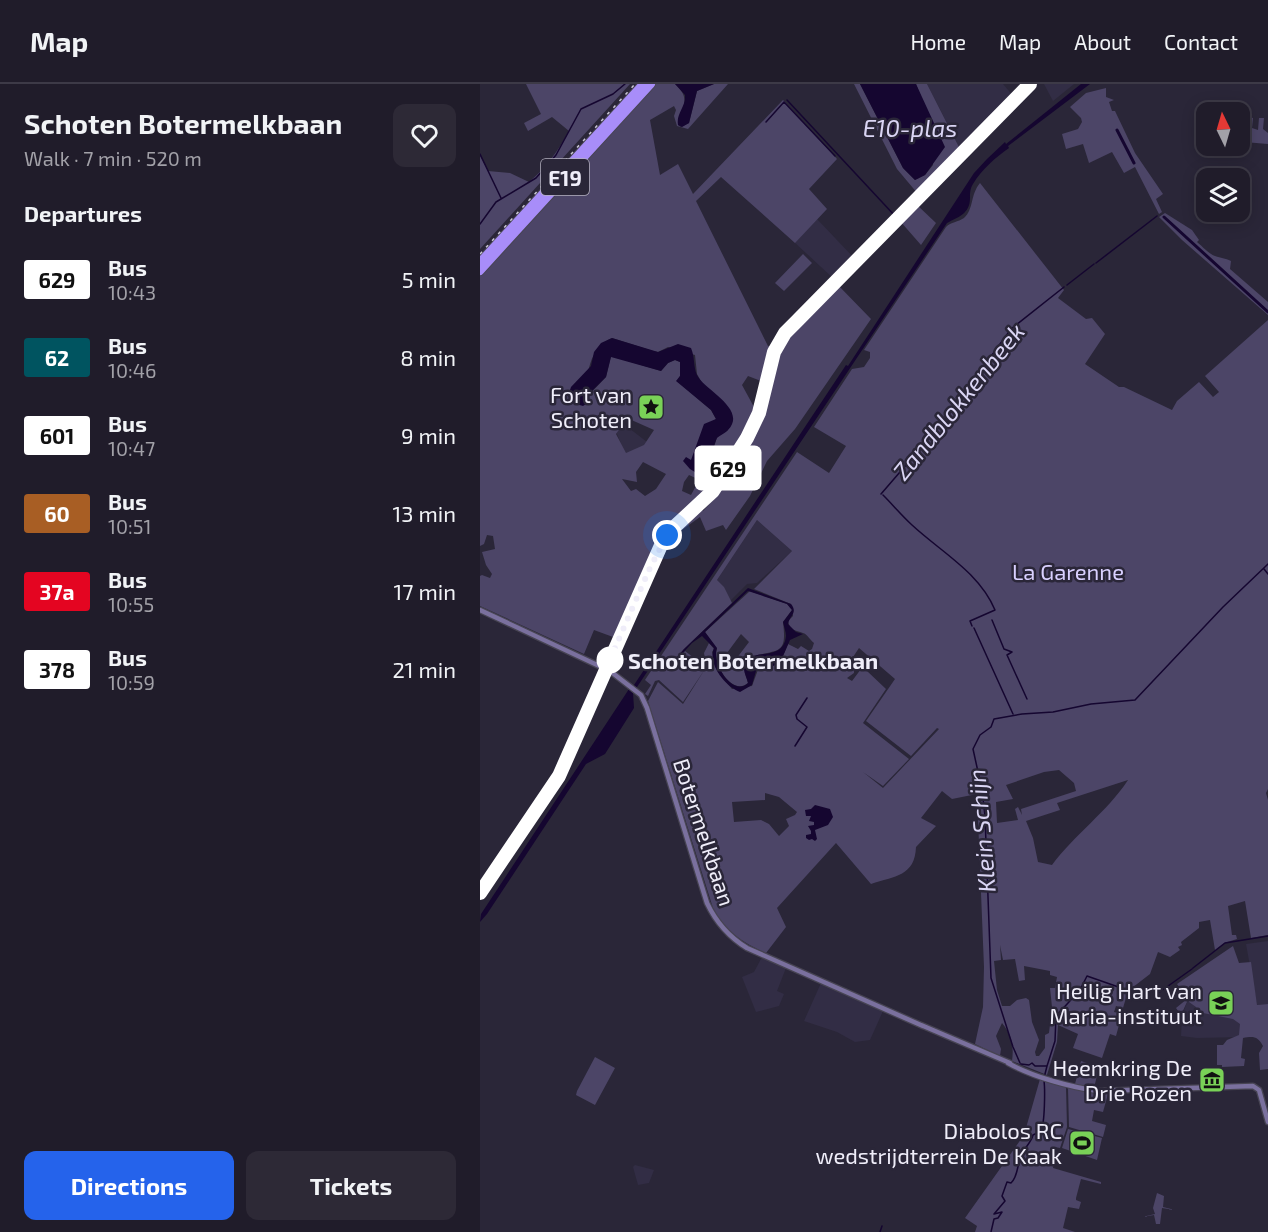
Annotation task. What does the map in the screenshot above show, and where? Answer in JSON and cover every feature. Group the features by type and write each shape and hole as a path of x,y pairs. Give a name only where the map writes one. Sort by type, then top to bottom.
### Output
{"highway":[{"name":"E19","path":"480,262 643,84"},
{"name":"E19","path":"480,271 651,84"}],"main road":[{"path":"480,893 553,787 662,543 670,531 713,491 752,429 761,407 771,362 779,341 1030,84"},
{"name":"Botermelkbaan","path":"480,610 606,669 637,692 646,704 707,903 720,925 730,936 747,948 1034,1074 1085,1089 1129,1091 1256,1087 1268,1122"}],"shaded area":[{"path":"927,84 1003,84 1014,97 961,151"},
{"path":"1044,84 1074,84 1053,101"},
{"path":"817,219 855,259 834,279 793,241"},
{"path":"625,425 647,442 645,446 625,454 615,429"},
{"path":"757,520 792,551 757,583 747,584 729,602 717,580"},
{"path":"1268,941 1268,1004 1257,1005 1246,944"},
{"path":"762,957 786,968 777,991 784,994 779,1006 756,1012 742,977 754,972"},
{"name":"Heilig Hart van Maria-instituut","path":"1228,964 1243,1037 1181,1036 1182,1015 1192,990"},
{"path":"821,983 883,1011 870,1040 855,1042 837,1032 804,1021"},
{"path":"635,1165 654,1170 649,1183 638,1185 633,1167"}],"green space":[{"path":"526,84 630,84 480,249 480,156 488,171 510,173 529,182 551,159 569,131 552,117 528,131 524,123 541,114"},
{"path":"654,84 675,84 680,89 684,98 678,125 681,127 689,123 697,91 714,84 728,84 688,129 677,126 674,106 650,120 660,175 678,164 693,194 783,100 837,159 809,189 827,209 795,243 721,177 696,201 768,346 779,347 789,332 837,284 871,319 795,429 767,461 750,496 726,530 723,525 706,531 700,517 672,537 619,649 610,645 613,637 594,630 584,654 480,606 480,576 490,578 492,574 482,552 495,549 493,536 487,535 484,544 480,546 480,274","holes":["612,338 653,351 658,352 668,347 695,355 697,374 728,430 717,437 709,464 684,460 691,461 712,422 716,419 711,410 677,381 680,376 680,362 675,360 668,363 661,371 611,356 606,377 585,399 590,364 593,356 604,343","748,376 761,381 761,391 754,407 742,385","627,418 654,430 644,445 626,453 616,434","723,453 734,455 713,487 716,497 703,511 696,503 705,494 703,488 697,484 691,495 682,491 689,475 704,482","643,462 666,474 656,489 645,496 636,489 631,491 622,479 637,482 636,472"]},
{"path":"854,84 860,84 903,168 915,180 925,175 933,165 920,94 916,84 927,84 961,151 918,194 897,169"},
{"path":"1106,88 1106,97 1114,100 1109,102 1112,111 1115,111 1135,153 1163,194 1156,199 1162,212 1159,214 1135,167 1124,173 1112,152 1089,163 1083,144 1066,149 1062,134 1078,129 1082,122 1070,107 1086,93"},
{"path":"1250,117 1253,118 1252,128 1258,130 1259,118 1264,118 1263,129 1268,133 1268,144 1250,142"},
{"name":"La Garenne","path":"980,183 1064,290 1058,298 1086,319 1092,318 1105,334 1085,364 1119,387 1124,387 1172,410 1177,401 1199,382 1213,397 1219,392 1205,376 1268,320 1268,789 1266,793 1268,800 1268,935 1251,938 1245,901 1228,906 1232,935 1236,935 1237,939 1224,943 1215,950 1210,920 1199,922 1199,928 1181,942 1182,945 1178,947 1180,950 1170,957 1158,952 1150,974 1128,991 1123,1008 1116,1006 1114,1012 1122,1014 1116,1036 1110,1034 1102,1058 1073,1048 1078,1034 1058,1025 1057,1042 1047,1075 1012,1061 1012,1041 1002,1023 996,1036 1001,1049 1000,1056 975,1044 983,1007 984,967 977,794 952,799 942,791 921,818 936,826 916,847 915,857 908,869 896,876 871,884 836,843 777,908 786,927 766,953 735,935 713,908 648,701 658,682 683,704 705,669 683,702 659,680 655,681 648,696 645,694 651,685 645,680 797,452 829,473 846,446 814,427 852,369 864,367 870,358 870,352 864,350 946,227 964,218 967,214","holes":["757,520 792,551 754,589 791,604 793,616 788,621 790,627 806,635 814,643 812,649 809,651 801,646 798,649 788,644 780,663 755,665 759,667 752,686 732,689 718,672 712,652 714,649 709,643 704,653 706,667 685,651 671,665 684,649 732,603 724,587 717,580","859,648 895,679 866,721 911,756 937,728 939,729 883,788 863,772 883,786 909,759 863,723 886,689 867,671 861,669 852,681 847,678 854,673 853,657","1059,770 1074,783 1076,791 1021,809 1022,815 1018,807 1015,809 1018,820 997,823 996,802 1013,799 1006,785 1044,772","1128,780 1120,792 1052,865 1038,862 1033,838 1026,821 1060,810 1057,803","765,793 779,797 797,812 786,819 789,826 779,836 769,824 761,820 734,822 732,802 765,800","1000,945 1003,960 1015,959 1019,981 1025,980 1024,966 1050,971 1050,975 1057,977 1055,988 1050,988 1052,1007 1049,1033 1045,1035 1045,1048 1039,1056 1036,1056 1035,1052 1039,1040 1032,1022 1029,1000 1026,998 1017,1000 1010,1006 1002,1006 997,990 994,961 1001,960"]},
{"path":"916,204 936,223 921,245 900,221"},
{"path":"1165,213 1192,230 1199,240 1197,242 1210,254 1231,261 1230,269 1268,302 1268,315 1182,240 1159,217"},
{"path":"803,254 812,263 784,291 775,283"},
{"path":"750,591 787,604 792,610 783,622 784,640 780,649 752,656 745,673 748,683 742,686 736,686 730,682 720,670 716,655 717,649 705,632","holes":["741,634 749,642 730,667 721,661"]},
{"path":"1233,946 1239,963 1251,962 1257,1005 1268,1004 1268,1069 1260,1070 1259,1053 1263,1046 1259,1040 1252,1037 1243,1038 1241,1058 1245,1059 1244,1066 1222,1067 1222,1065 1217,1065 1217,1045 1223,1045 1227,1040 1239,1035 1240,1024 1233,1019 1198,1012 1196,1007 1189,1002 1194,992 1192,991 1181,1015 1176,1008 1187,999 1177,984"},
{"path":"595,1057 615,1068 595,1105 576,1095"},
{"path":"1081,1061 1099,1067 1094,1088 1075,1084"},
{"path":"1040,1079 1066,1087 1067,1127 1060,1148 1055,1147 1053,1168 1101,1182 1101,1184 1081,1179 1076,1198 1081,1202 1079,1209 1068,1207 1063,1228 1075,1232 975,1232 977,1226 965,1218 1024,1135"},
{"path":"1068,1088 1108,1094 1103,1112 1094,1110 1092,1121 1106,1125 1103,1137 1069,1127"},
{"name":"Diabolos RC wedstrijdterrein De Kaak","path":"1068,1129 1102,1138 1097,1160 1062,1148"},
{"path":"1157,1193 1164,1196 1163,1207 1175,1210 1162,1208 1160,1224 1156,1224 1154,1215 1142,1217 1155,1214 1153,1208"}],"water":[{"path":"675,84 714,84 697,91 689,123 682,127 678,125 678,121 685,95"},
{"name":"E10-plas","path":"860,84 916,84 945,147 925,175 915,180 903,168"},
{"path":"1081,84 1090,84 1008,146 1009,148 989,164 977,179 971,188 966,211 947,223 633,693 634,708 605,754 586,764 480,922 481,914 629,689 634,685 846,365 848,366 974,173 1005,142 1006,144"},
{"path":"612,338 658,352 678,344 691,348 697,375 723,400 733,415 733,422 727,431 717,438 709,463 703,471 698,474 683,461 686,457 691,460 704,424 716,419 711,410 676,381 680,376 680,362 675,360 668,363 661,371 611,357 606,377 585,398 589,402 583,406 573,403 568,396 571,387 591,366 594,352 601,343"},
{"path":"748,588 791,604 794,612 788,624 796,632 803,634 790,640 780,663 773,666 756,664 755,667 760,668 756,671 752,685 740,692 729,685 719,674 713,661 714,648 702,636 670,665","holes":["748,591 787,604 792,610 783,622 786,636 783,645 772,653 751,657 746,662 744,671 748,683 736,686 730,682 720,669 717,661 717,648 705,632"]},
{"path":"815,805 830,809 833,817 828,825 815,830 817,839 815,841 806,838 806,835 811,834 808,826 814,825 814,822 809,821 811,816 806,816 805,810"}],"waterway":[{"path":"480,224 496,202 536,178 556,155 581,109 613,94 625,84"},
{"path":"787,100 896,217"},
{"path":"766,122 784,102 835,156"},
{"path":"1117,130 1134,163"},
{"path":"480,154 501,198"},
{"name":"Zandblokkenbeek","path":"1096,263 1157,216"},
{"path":"1164,217 1268,312"},
{"name":"Zandblokkenbeek","path":"1067,285 1094,264"},
{"name":"Zandblokkenbeek","path":"881,494 944,421 1011,329 1064,287"},
{"name":"Zandblokkenbeek","path":"883,495 912,525 958,563 979,584 988,597 995,610 970,621 972,626"},
{"name":"Klein Schijn","path":"1020,1063 991,978 985,816 973,749 980,735 991,727 994,719 1053,712 1091,704 1135,700 1223,607 1268,564"},
{"path":"1264,569 1268,574"},
{"name":"Zandblokkenbeek","path":"992,620 1004,649 1012,652 1007,655 1027,699"},
{"name":"Zandblokkenbeek","path":"974,628 1013,714"},
{"path":"795,746 807,727 797,719 796,715 807,698"},
{"path":"1193,968 1225,943 1268,936"},
{"path":"1154,996 1192,969"},
{"path":"1047,1066 1055,1041 1056,1016 1080,990 1087,976 1127,990"},
{"path":"1132,992 1148,998"},
{"name":"Klein Schijn","path":"1021,1064 1032,1063 1035,1066 1047,1066 1045,1074"},
{"name":"Klein Schijn","path":"991,1232 994,1219 998,1218 1002,1212 994,1214 1005,1201 1002,1196 1007,1182 1011,1183 1013,1180 1022,1153 1033,1135 1041,1130 1044,1081"},
{"path":"880,1232 882,1226"}],"railway":[{"path":"480,254 635,84"}],"bus line":[{"name":"629","path":"480,893 545,800 559,776 662,543 670,531 704,502 717,486 752,429 761,407 771,362 779,341 1030,84"}],"place":[{"name":"Fort van Schoten","path":"651,407"},
{"name":"Schoten Botermelkbaan","path":"610,660"},
{"name":"Heilig Hart van Maria-instituut","path":"1221,1003"},
{"name":"Heemkring De Drie Rozen","path":"1212,1080"},
{"name":"Diabolos RC wedstrijdterrein De Kaak","path":"1082,1143"}],"route":[{"path":"610,660 608,664 649,570 667,535"}]}
